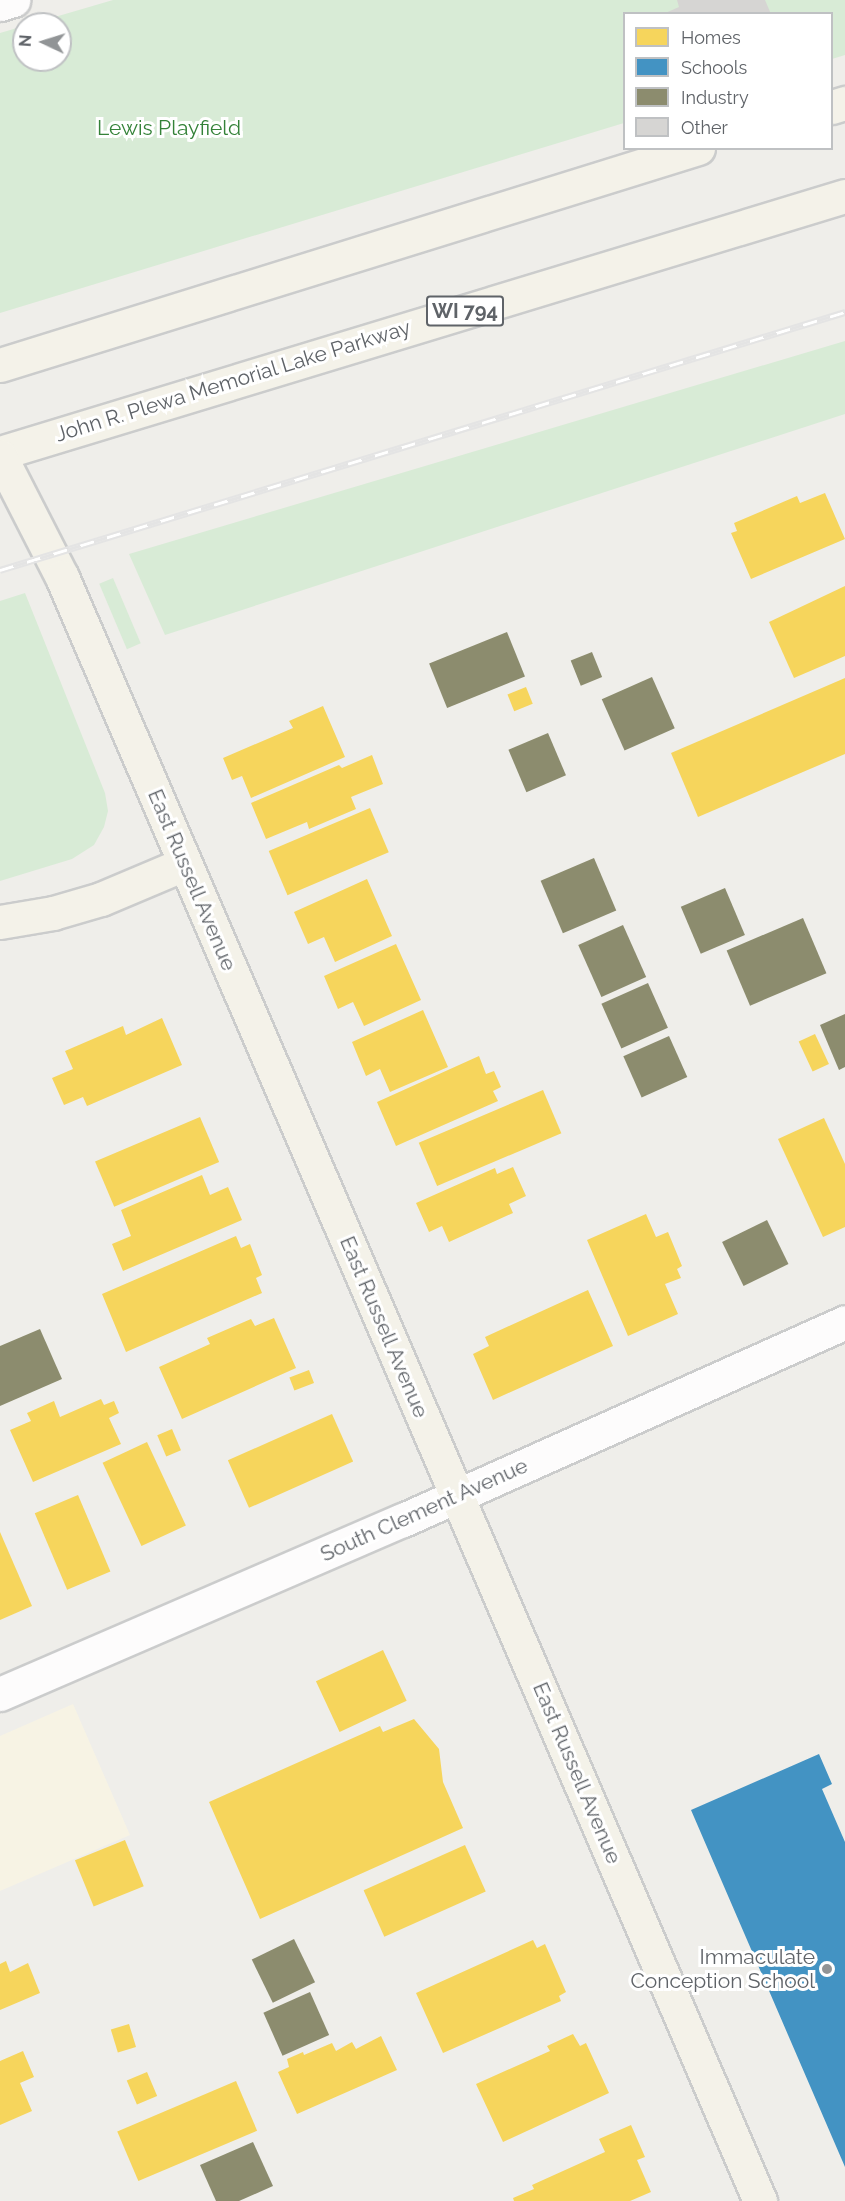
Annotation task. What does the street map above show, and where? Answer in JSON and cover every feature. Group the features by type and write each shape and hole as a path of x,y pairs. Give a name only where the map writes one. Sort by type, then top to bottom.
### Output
{"main road":[{"path":"0,364 692,150"},
{"name":"John R. Plewa Memorial Lake Parkway","path":"0,455 85,425 845,196"},
{"name":"East Russell Avenue","path":"0,455 62,577 759,2201"},
{"path":"0,922 53,913 101,898 184,864"}],"street":[{"path":"0,4 13,0"},
{"name":"South Clement Avenue","path":"0,1694 457,1496 845,1322"}],"shaded area":[{"path":"73,1704 130,1835 0,1891 0,1736"}],"green space":[{"name":"Lewis Playfield","path":"113,0 845,0 845,55 833,59 833,12 623,12 623,123 0,313 0,33 12,30 12,72 72,72 72,12"},
{"path":"845,341 845,414 165,635 129,554"},
{"path":"113,578 141,643 127,649 99,584"},
{"path":"25,593 105,793 108,811 104,827 94,845 72,859 0,881 0,601"}],"building: Homes":[{"path":"825,493 845,539 751,579 731,533 737,531 734,523 797,496 800,503"},
{"path":"845,586 845,656 794,678 769,622"},
{"path":"845,678 845,754 698,817 671,753"},
{"path":"526,687 533,704 514,711 507,694"},
{"path":"323,706 345,757 251,798 242,776 232,780 223,758 293,728 289,721"},
{"path":"372,755 383,784 351,797 356,809 309,829 307,822 266,839 251,803 339,765 342,768"},
{"path":"370,808 389,852 287,895 269,851"},
{"path":"367,879 392,936 335,962 324,937 308,944 294,912"},
{"path":"396,944 421,1000 364,1026 353,1002 338,1009 324,976"},
{"path":"423,1010 448,1067 390,1092 380,1069 366,1076 352,1042"},
{"path":"162,1018 182,1065 87,1106 83,1097 64,1105 52,1078 73,1069 65,1051 123,1026 126,1035"},
{"path":"815,1034 829,1064 813,1072 799,1042"},
{"path":"479,1056 486,1074 494,1071 501,1087 493,1091 498,1101 396,1146 377,1102"},
{"path":"543,1090 561,1133 437,1186 419,1143"},
{"path":"200,1117 219,1162 114,1207 95,1162"},
{"path":"824,1118 845,1164 845,1227 823,1237 778,1139"},
{"path":"513,1167 526,1196 509,1204 513,1213 449,1242 442,1226 429,1232 416,1203 495,1168 497,1174"},
{"path":"202,1175 210,1195 228,1187 242,1220 123,1271 112,1244 131,1236 121,1210"},
{"path":"646,1214 656,1237 668,1232 682,1266 677,1269 681,1278 665,1284 678,1314 628,1336 587,1240"},
{"path":"236,1236 241,1248 250,1244 262,1275 256,1278 262,1293 126,1352 102,1294"},
{"path":"588,1290 613,1346 493,1400 473,1354 489,1346 485,1337"},
{"path":"274,1318 296,1368 182,1419 159,1367 210,1344 207,1338 251,1319 255,1326"},
{"path":"309,1370 314,1383 294,1391 289,1378"},
{"path":"101,1399 104,1405 114,1401 119,1413 109,1418 121,1444 33,1482 10,1430 31,1421 27,1413 54,1401 60,1417"},
{"path":"332,1414 353,1462 249,1508 228,1460"},
{"path":"172,1429 181,1450 166,1456 157,1435"},
{"path":"147,1442 186,1525 141,1546 103,1463"},
{"path":"78,1495 110,1571 67,1590 35,1513"},
{"path":"0,1532 32,1606 0,1620"},
{"path":"383,1650 407,1701 340,1732 316,1681"},
{"path":"414,1719 439,1749 443,1782 463,1828 260,1919 209,1802 380,1726 383,1732"},
{"path":"125,1840 144,1886 94,1907 75,1860"},
{"path":"465,1845 486,1892 384,1937 364,1890"},
{"path":"533,1940 537,1948 545,1944 566,1992 559,1996 561,2001 443,2053 416,1993"},
{"path":"6,1961 10,1972 28,1963 40,1993 0,2010 0,1964"},
{"path":"129,2024 136,2047 118,2053 111,2030"},
{"path":"573,2034 580,2046 586,2043 609,2093 503,2142 476,2084 550,2051 547,2046"},
{"path":"381,2036 397,2070 297,2114 278,2072 289,2067 287,2059 303,2052 304,2055 332,2043 336,2051 352,2042 356,2049"},
{"path":"23,2051 34,2077 20,2083 32,2111 0,2125 0,2061"},
{"path":"147,2072 157,2096 137,2105 127,2081"},
{"path":"236,2081 257,2131 138,2181 117,2131"},
{"path":"631,2125 645,2157 637,2160 651,2192 630,2201 514,2201 513,2198 534,2189 532,2185 605,2152 599,2139"}],"building: Schools":[{"path":"819,1754 832,1784 822,1789 845,1842 845,2167 691,1810"}],"building: Industry":[{"path":"507,632 525,677 447,708 429,663"},
{"path":"592,652 602,677 581,686 571,661"},
{"path":"652,677 675,728 625,751 602,699"},
{"path":"548,733 566,775 526,792 508,750"},
{"path":"594,858 616,910 563,933 541,881"},
{"path":"725,888 745,935 701,954 681,907"},
{"path":"803,918 826,973 750,1006 727,950"},
{"path":"623,925 646,977 601,997 578,945"},
{"path":"648,983 668,1028 621,1049 601,1004"},
{"path":"845,1014 845,1067 839,1070 820,1025"},
{"path":"669,1036 687,1077 642,1097 623,1056"},
{"path":"767,1220 788,1264 744,1286 722,1242"},
{"path":"40,1329 62,1379 0,1406 0,1346"},
{"path":"294,1939 315,1982 273,2003 252,1960"},
{"path":"310,1992 329,2035 283,2056 263,2013"},
{"path":"253,2142 273,2186 239,2201 216,2201 200,2165"}],"building: Other":[{"path":"677,0 765,0 770,12 668,12 679,7"}],"railway":[{"path":"0,570 845,312"}],"place":[{"name":"Immaculate Conception School","path":"827,1969"}]}
